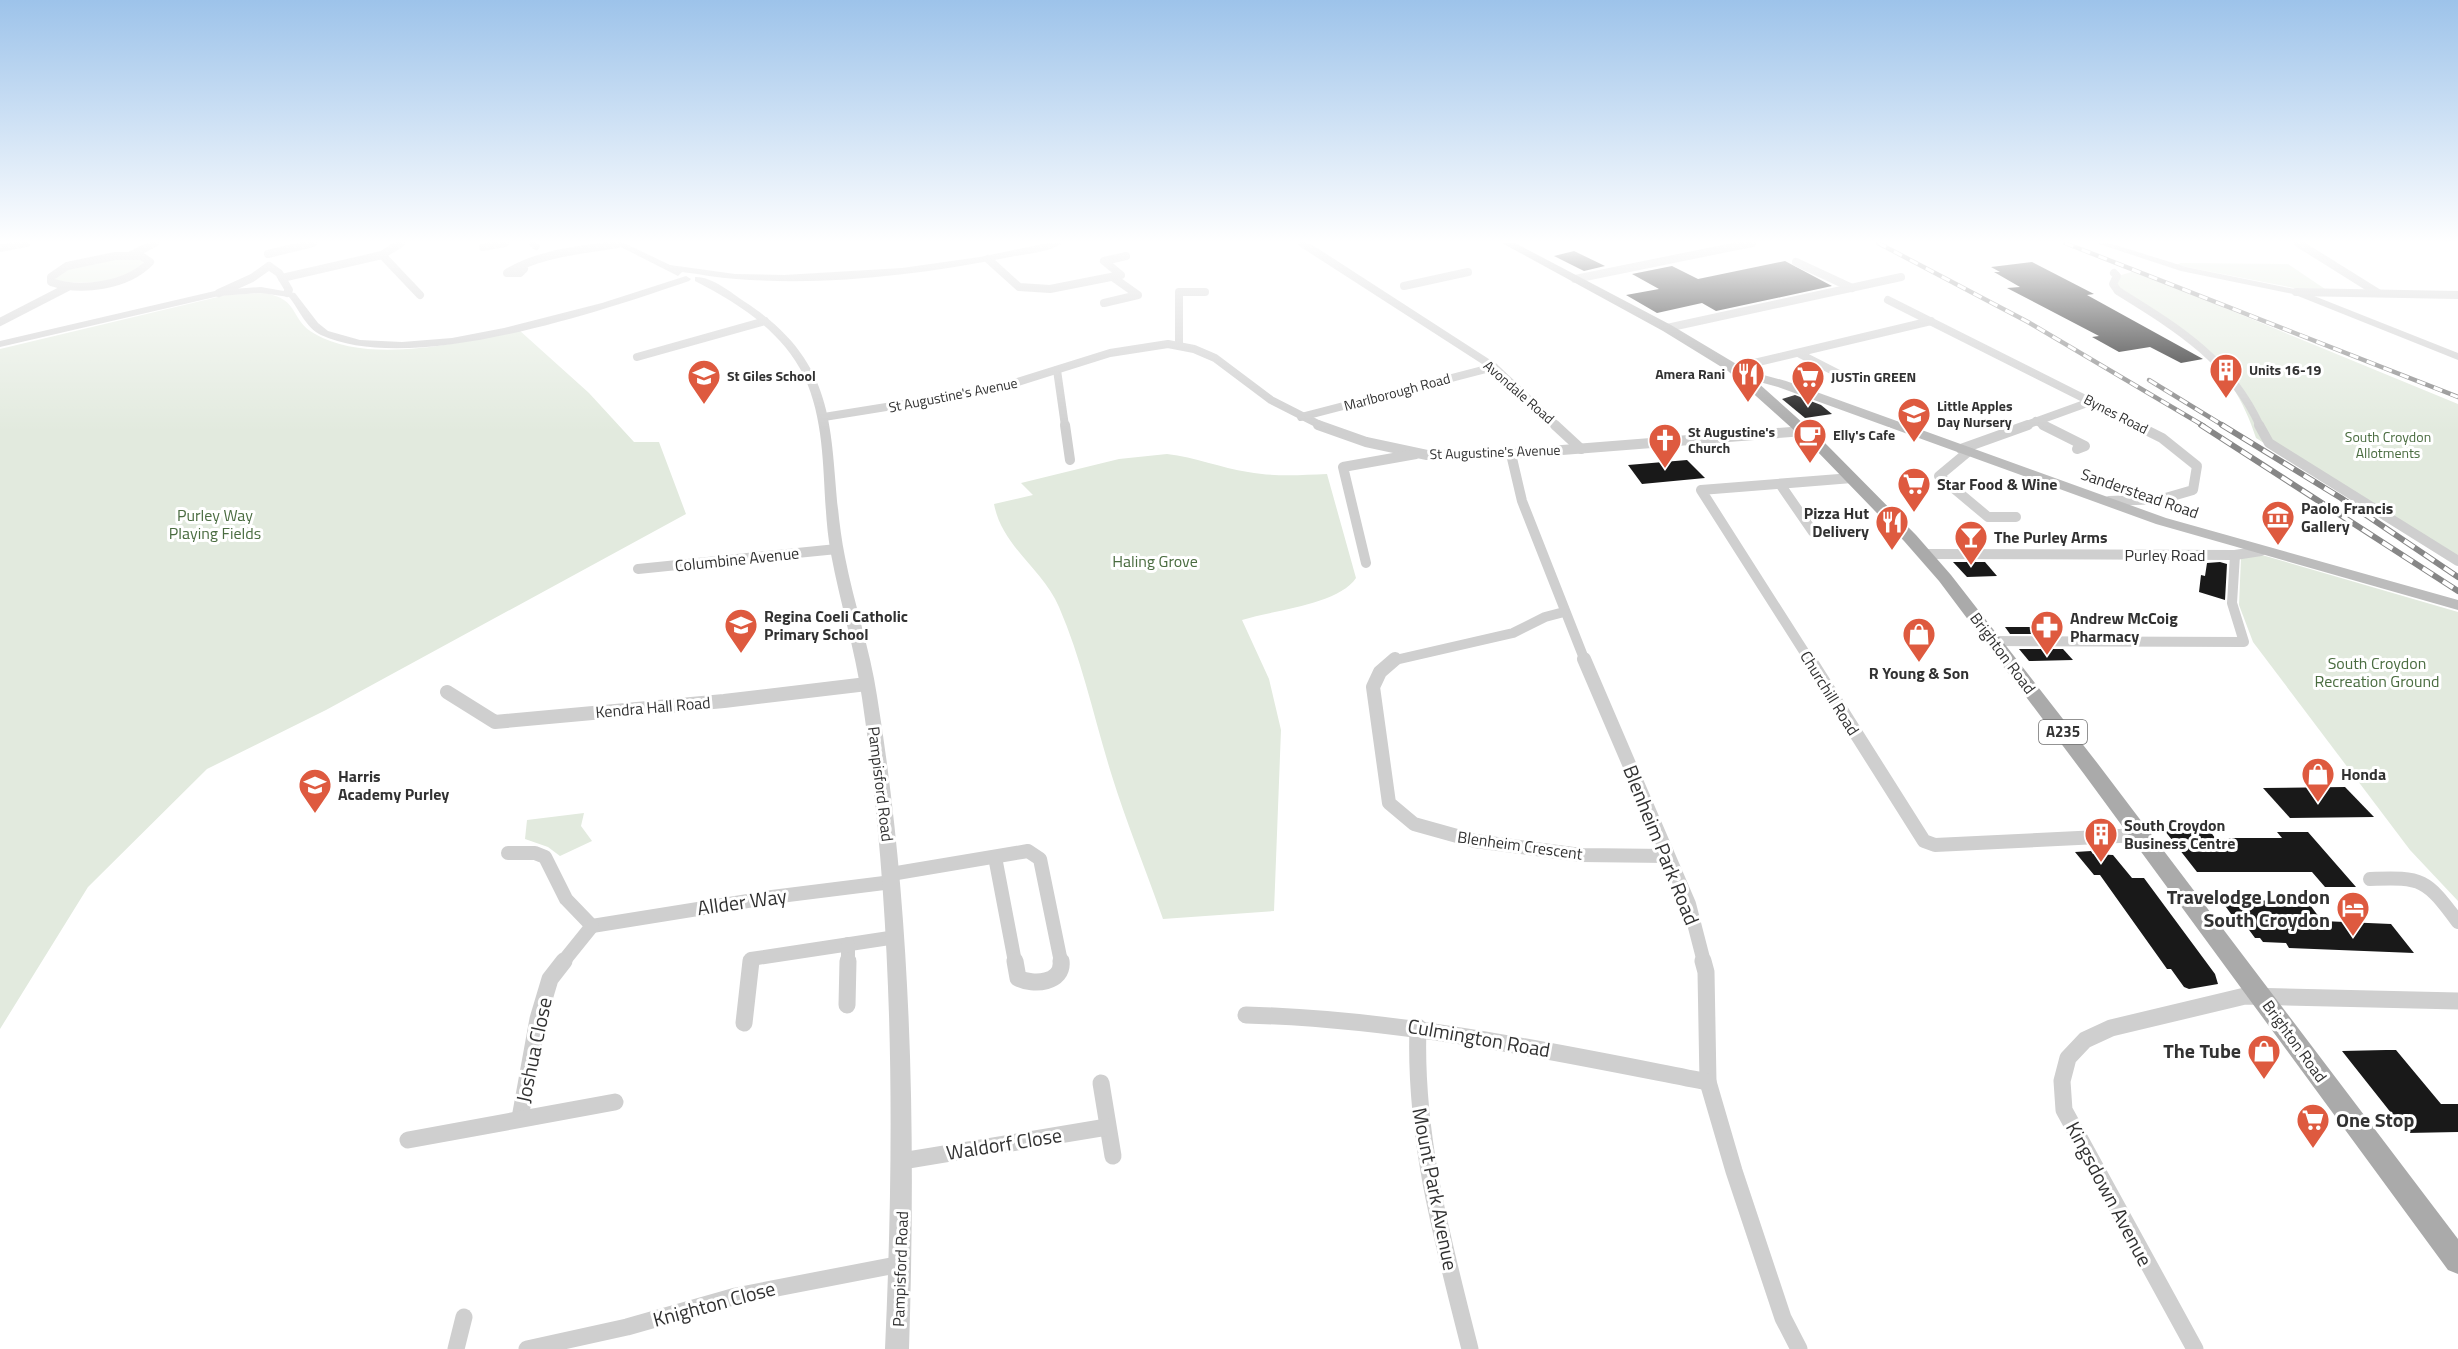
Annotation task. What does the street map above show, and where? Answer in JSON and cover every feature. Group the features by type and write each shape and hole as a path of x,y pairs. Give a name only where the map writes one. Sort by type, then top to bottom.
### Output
{"main road":[{"name":"Brighton Road","path":"1626,306 1667,328 1735,370 1804,431 1924,554 1993,641 2262,996 2458,1262"},
{"name":"Sanderstead Road","path":"1735,370 1782,384 2161,520 2260,551 2458,605"},
{"name":"Sanderstead Road","path":"1750,384 1782,384"}],"street":[{"path":"0,322 31,306"},
{"path":"0,344 163,306"},
{"path":"300,306 312,323 332,336 365,343 414,345 462,340 504,331 591,306"},
{"name":"Pampisford Road","path":"744,306 784,338 804,366 824,417 829,449 837,549 867,684 892,878 896,937 902,1161 897,1349"},
{"path":"1179,306 1179,345"},
{"name":"Avondale Road","path":"1399,306 1494,367 1581,449"},
{"path":"1667,328 1769,306"},
{"name":"Bynes Road","path":"1900,306 2162,438 2197,466 2193,489 2162,499 2109,501"},
{"path":"2142,306 2188,334 2209,351 2244,394 2259,428 2269,443 2458,561"},
{"path":"2331,306 2458,357"},
{"path":"638,357 765,321"},
{"path":"1735,370 1931,321"},
{"name":"St Augustine's Avenue","path":"824,417 982,392 1120,351 1161,345 1179,345 1215,358 1271,400 1300,417 1355,439 1416,453 1450,456 1512,454 1804,431"},
{"path":"1800,354 1843,376"},
{"name":"Marlborough Road","path":"1300,417 1494,367"},
{"path":"1057,370 1070,460"},
{"path":"2016,517 1988,517 1939,476 1965,450 2090,402"},
{"path":"2036,421 2085,446 2077,449"},
{"path":"1366,563 1343,467 1393,460 1416,453"},
{"name":"Blenheim Park Road","path":"1512,454 1522,501 1564,612 1689,904 1706,972 1708,1082 1734,1171 1783,1318 1799,1349"},
{"name":"Churchill Road","path":"1852,478 1701,490 1924,841 1935,845 2140,835"},
{"path":"1780,484 1813,532"},
{"name":"Columbine Avenue","path":"638,569 837,549"},
{"name":"Purley Road","path":"1924,554 2235,555 2260,551"},
{"path":"1993,641 2244,642 2232,603 2235,555"},
{"name":"Blenheim Crescent","path":"1564,612 1545,617 1513,633 1392,660 1380,672 1373,687 1389,803 1414,824 1476,841 1581,855 1667,856"},
{"name":"Kendra Hall Road","path":"447,692 495,722 724,701 867,684"},
{"name":"Allder Way","path":"592,926 892,878 995,857 1028,851 1036,854 1040,859 1062,965 1059,975 1040,981 1023,982 1017,975 995,857"},
{"path":"508,853 535,853 545,857 566,899 592,926"},
{"path":"2370,879 2414,878 2424,882 2433,889 2458,922"},
{"name":"Joshua Close","path":"520,1118 538,1019 550,979 592,926"},
{"path":"744,1023 751,959 896,937"},
{"path":"847,1005 848,944"},
{"name":"Kingsdown Avenue","path":"2195,1349 2075,1134 2064,1110 2062,1081 2073,1050 2096,1034 2228,999 2262,996 2458,1001"},
{"name":"Culmington Road","path":"1246,1015 1302,1014 1418,1027 1708,1082"},
{"name":"Mount Park Avenue","path":"1418,1027 1414,1068 1423,1144 1470,1349"},
{"path":"1101,1083 1113,1156"},
{"name":"Joshua Close","path":"408,1140 615,1101"},
{"name":"Waldorf Close","path":"902,1161 1107,1127"},
{"name":"Knighton Close","path":"527,1349 664,1317 736,1296 901,1264"},
{"path":"456,1349 464,1317"}],"green space":[{"name":"Purley Way Playing Fields","path":"180,306 291,306 301,323 315,334 337,343 388,350 443,345 519,330 589,393 634,442 659,442 686,514 326,710 207,769 88,887 0,1029 0,349"},
{"name":"South Croydon Allotments","path":"2137,306 2220,306 2458,404 2458,556 2445,557 2256,438 2246,411 2232,385 2205,351 2175,328"},
{"name":"Haling Grove","path":"1167,454 1258,474 1327,474 1356,578 1335,595 1320,601 1242,620 1269,679 1281,730 1274,911 1163,919 1117,791 1081,668 1059,607 1052,593 1005,533 994,504 1033,495 1021,483 1119,459"},
{"name":"South Croydon Recreation Ground","path":"2262,555 2458,612 2458,901 2410,850 2253,642 2239,605 2241,558"},
{"path":"584,813 581,826 592,841 560,856 548,847 525,839 527,820"}],"building":[{"path":"1645,306 1689,306 1657,313"},
{"path":"1707,306 1739,306 1716,311"},
{"path":"2041,306 2107,306 2203,359 2181,363 2150,347 2119,352 2092,337 2099,336"},
{"name":"JUSTin GREEN","path":"1795,395 1821,405 1832,414 1805,418 1782,399"},
{"name":"St Augustine's Church","path":"1687,460 1705,478 1642,484 1628,465"},
{"name":"The Purley Arms","path":"1953,562 1985,562 1997,576 1967,577"},
{"path":"2207,563 2227,564 2225,600 2199,592 2201,575 2205,576"},
{"path":"2005,627 2044,627 2050,634 2010,634"},
{"name":"Andrew McCoig Pharmacy","path":"2019,649 2063,649 2073,660 2029,661"},
{"name":"Honda","path":"2345,787 2374,817 2290,818 2263,788"},
{"path":"2165,831 2210,831 2215,838 2282,838 2277,832 2308,832 2356,887 2325,887 2312,872 2197,872"},
{"path":"2091,851 2093,854 2113,855 2132,878 2144,878 2215,974 2218,984 2189,989 2184,987 2171,969 2167,969 2100,875 2094,875 2075,852"},
{"path":"2218,896 2258,897 2260,900 2310,905 2322,921 2391,924 2414,953 2289,948 2286,943 2263,942 2260,938 2255,938 2241,919 2234,918"},
{"path":"2396,1050 2441,1104 2458,1104 2458,1132 2407,1133 2342,1051"}],"railway":[{"path":"1998,306 2204,426"},
{"path":"2226,306 2458,397"},
{"path":"2149,380 2224,426"},
{"path":"2201,425 2458,591"},
{"path":"2222,425 2341,498 2458,577"}],"place":[{"name":"Units 16-19","path":"2226,399"},
{"name":"Amera Rani","path":"1748,403"},
{"name":"St Giles School","path":"704,405"},
{"name":"JUSTin GREEN","path":"1808,406"},
{"name":"Little Apples Day Nursery","path":"1914,443"},
{"name":"Elly's Cafe","path":"1810,464"},
{"name":"St Augustine's Church","path":"1665,469"},
{"name":"Star Food & Wine","path":"1914,513"},
{"name":"Paolo Francis Gallery","path":"2278,546"},
{"name":"Pizza Hut Delivery","path":"1892,551"},
{"name":"The Purley Arms","path":"1971,566"},
{"name":"Regina Coeli Catholic Primary School","path":"741,654"},
{"name":"Andrew McCoig Pharmacy","path":"2047,656"},
{"name":"R Young & Son","path":"1919,663"},
{"name":"Honda","path":"2318,803"},
{"name":"Harris Academy Purley","path":"315,814"},
{"name":"South Croydon Business Centre","path":"2101,863"},
{"name":"Travelodge London South Croydon","path":"2353,937"},
{"name":"The Tube","path":"2264,1080"},
{"name":"One Stop","path":"2313,1149"}]}
